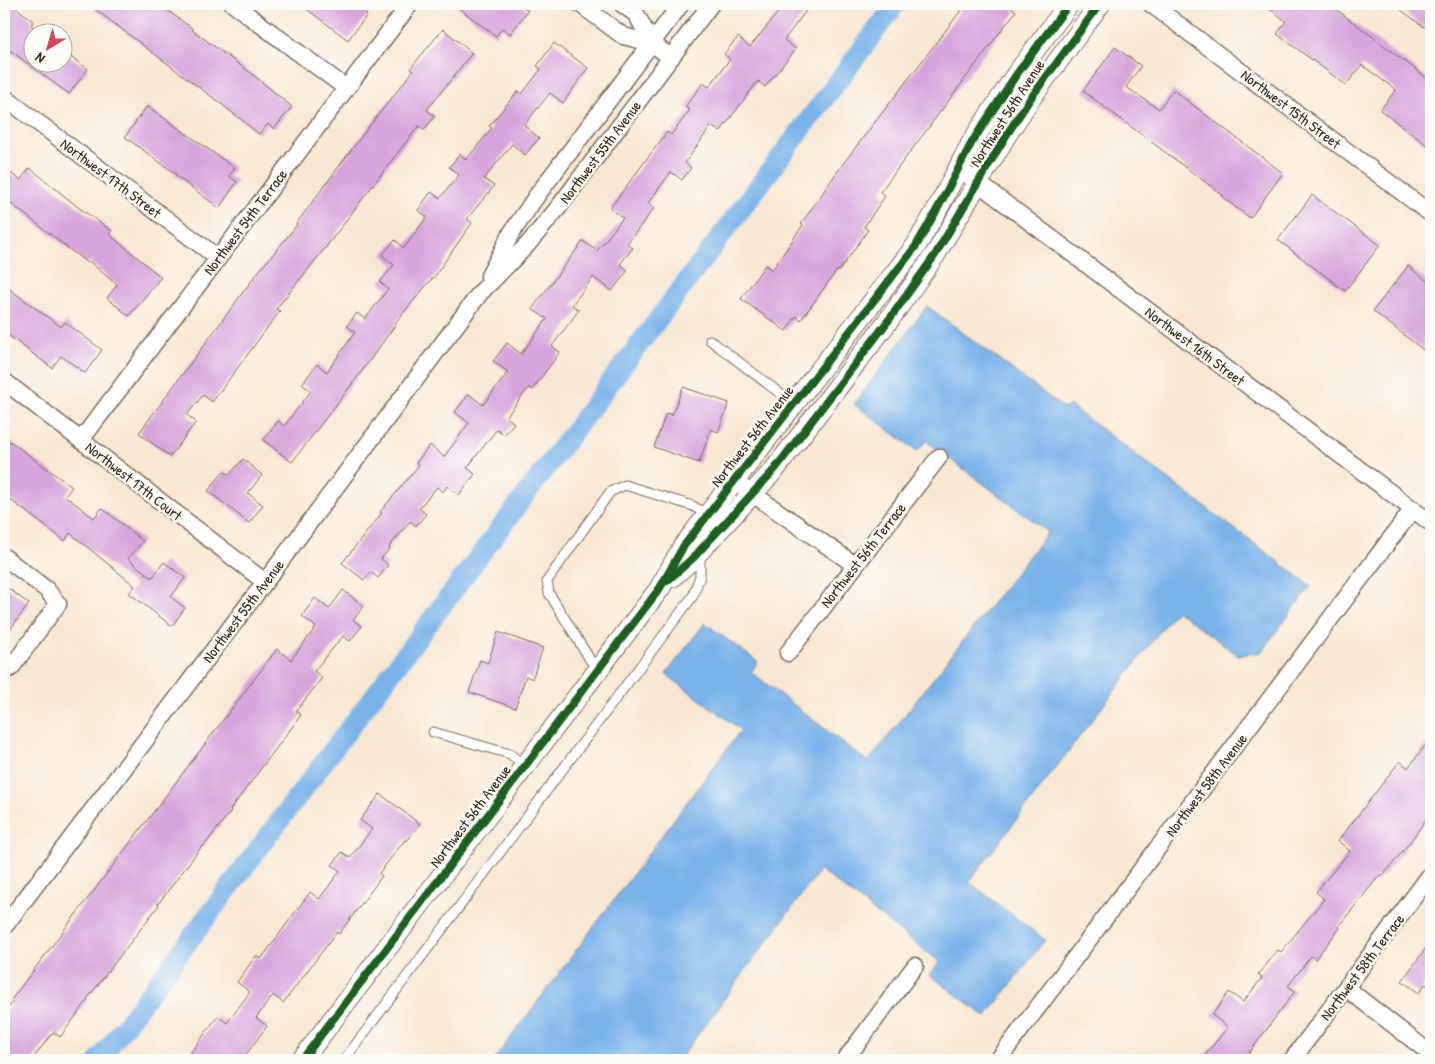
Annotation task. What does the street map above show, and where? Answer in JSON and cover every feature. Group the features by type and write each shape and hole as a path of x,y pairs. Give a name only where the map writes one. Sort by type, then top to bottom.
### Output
{"street":[{"path":"233,4 346,88"},
{"name":"Northwest 54th Terrace","path":"81,440 410,4"},
{"path":"580,4 623,36 652,43"},
{"path":"622,4 636,14 652,43 671,58"},
{"name":"Northwest 55th Avenue","path":"480,293 512,232 681,4"},
{"name":"Northwest 55th Avenue","path":"6,920 265,582 480,293 528,244 558,208 711,4"},
{"name":"Northwest 56th Avenue","path":"302,1060 660,588 683,547 916,246 972,142 1016,75 1069,4"},
{"name":"Northwest 56th Avenue","path":"660,588 700,551 753,494 799,438 913,287 1030,99 1100,4"},
{"name":"Northwest 15th Street","path":"1151,4 1431,214"},
{"name":"Northwest 17th Street","path":"4,97 218,258"},
{"name":"Northwest 16th Street","path":"958,168 1431,523"},
{"name":"Northwest 17th Court","path":"4,381 265,582"},
{"name":"Northwest 56th Terrace","path":"788,653 938,457"},
{"path":"734,481 855,565"},
{"name":"Northwest 58th Avenue","path":"998,1060 1413,510"},
{"path":"4,557 47,590 58,604 11,668 4,671"},
{"name":"Northwest 58th Terrace","path":"1292,1060 1431,874"},
{"path":"845,1060 915,966"},
{"path":"1346,988 1431,1054"}],"lane":[{"path":"710,340 794,404"},
{"path":"598,670 549,593 547,581 610,492 625,485 693,506 708,515"},
{"path":"344,1060 693,596 700,576 700,551"},
{"path":"432,732 510,754 525,766"}],"water":[{"path":"927,306 1065,409 1069,405 1311,586 1261,652 1238,655 1176,610 969,882 1045,940 986,1017 930,975 940,962 820,870 679,1060 494,1060 741,730 666,674 705,623 758,662 751,672 868,762 1048,532 926,441 917,451 854,404"}],"building":[{"path":"4,4 11,4 32,20 32,22 22,22 22,59 4,46"},
{"path":"88,4 159,4 251,73 292,107 274,129 268,124 259,134"},
{"path":"300,4 352,4 367,15 348,40"},
{"path":"453,4 519,4 528,10 510,34 502,28 496,36"},
{"path":"785,4 811,4 784,40 796,49 765,87 758,81 720,132 711,126 685,163 691,168 682,180 671,172 648,203 654,208 627,244 633,248 620,264 628,270 612,291 593,277 572,305 579,310 552,346 560,352 532,390 529,387 506,417 514,423 504,435 497,429 467,468 475,474 459,495 447,486 443,492 437,487 419,508 426,514 416,526 410,521 381,559 388,565 378,578 371,572 364,580 342,563 382,513 380,512 419,465 416,463 430,445 444,457 469,423 455,412 469,394 483,405 508,372 493,361 507,343 521,354 547,319 532,309 583,241 597,251 623,218 610,208 667,132 671,135 690,110 685,107 703,83 709,87 730,59 724,54 738,37 750,47"},
{"path":"966,4 1006,4 1016,11 880,192 885,196 864,227 868,230 839,271 837,270 801,320 796,316 786,331 741,299 765,265 772,270 842,165"},
{"path":"1263,4 1329,4 1431,81 1431,148 1380,110 1396,90 1362,65 1346,85 1277,34 1286,21"},
{"path":"1393,4 1431,4 1431,32"},
{"path":"443,29 472,53 427,110 435,116 424,130 419,126 399,151 276,309 280,311 212,402 203,395 187,415 196,422 170,457 139,433 255,276 297,225 366,130 413,71 410,69"},
{"path":"554,43 588,68 563,103 550,93 524,125 539,138 525,155 512,144 484,179 494,186 467,219 472,223 436,274 395,323 359,375 292,462 263,440 278,421 284,426 311,391 302,384 317,364 327,372 355,332 347,326 357,313 365,319 388,289 380,282 394,265 382,255 395,240 404,248 427,217 418,210 431,192 440,198 459,175 449,167 460,154 466,160 492,128 489,126 518,91 522,94 541,69 537,66"},
{"path":"1115,47 1141,66 1126,87 1159,109 1173,90 1283,173 1250,218 1222,197 1224,196 1083,91"},
{"path":"72,58 88,69 69,94 39,72 72,72"},
{"path":"147,106 235,168 229,176 237,182 219,208 125,137"},
{"path":"4,168 20,180 30,168 78,207 112,231 109,234 161,277 129,316 107,298 117,285 89,261 87,263 4,198"},
{"path":"1312,195 1380,245 1345,291 1278,240"},
{"path":"1408,266 1431,284 1431,356 1373,311"},
{"path":"4,285 61,327 65,322 102,350 85,373 61,356 52,368 4,332"},
{"path":"683,387 729,403 718,432 711,429 699,463 654,447 666,413 672,415"},
{"path":"10,441 72,487 65,496 94,518 102,508 143,541 128,559 152,578 164,562 185,578 171,597 185,608 172,626 129,593 135,586 70,533 65,541 4,495 4,449"},
{"path":"243,459 262,475 248,493 263,505 249,523 208,491 224,471 229,475"},
{"path":"4,585 29,604 4,638"},
{"path":"343,590 364,606 353,620 362,626 350,641 343,636 314,671 322,678 296,711 301,715 60,1037 53,1032 32,1060 4,1060 4,1013 13,1002 11,1000 277,649 291,660 316,627 302,616 315,598 329,609"},
{"path":"498,632 543,648 532,679 526,676 515,708 469,692 480,660 488,663"},
{"path":"1431,738 1431,812 1410,842 1382,877 1380,875 1315,959 1311,956 1288,986 1295,991 1244,1060 1201,1060 1228,1027 1212,1015 1229,992 1243,1002 1262,978 1258,975 1278,950 1281,952 1324,899 1316,892 1350,851 1338,841 1400,761 1408,768"},
{"path":"380,794 420,824 379,873 382,876 339,934 337,932 283,1003 273,995 256,1018 267,1026 242,1060 185,1060 218,1016 227,1023 250,992 237,982 256,956 261,959 310,892 319,899 340,871 332,865 342,852 350,858 372,829 360,820"},
{"path":"1431,941 1431,989 1425,984 1419,993 1402,981"}],"waterway":[{"path":"99,1060 896,4"}],"cycle path":[{"path":"302,1060 660,588 683,547 916,246 972,142 1016,75 1069,4"},
{"path":"667,581 693,558 775,469 891,317 935,255 1030,99 1100,4"}]}
